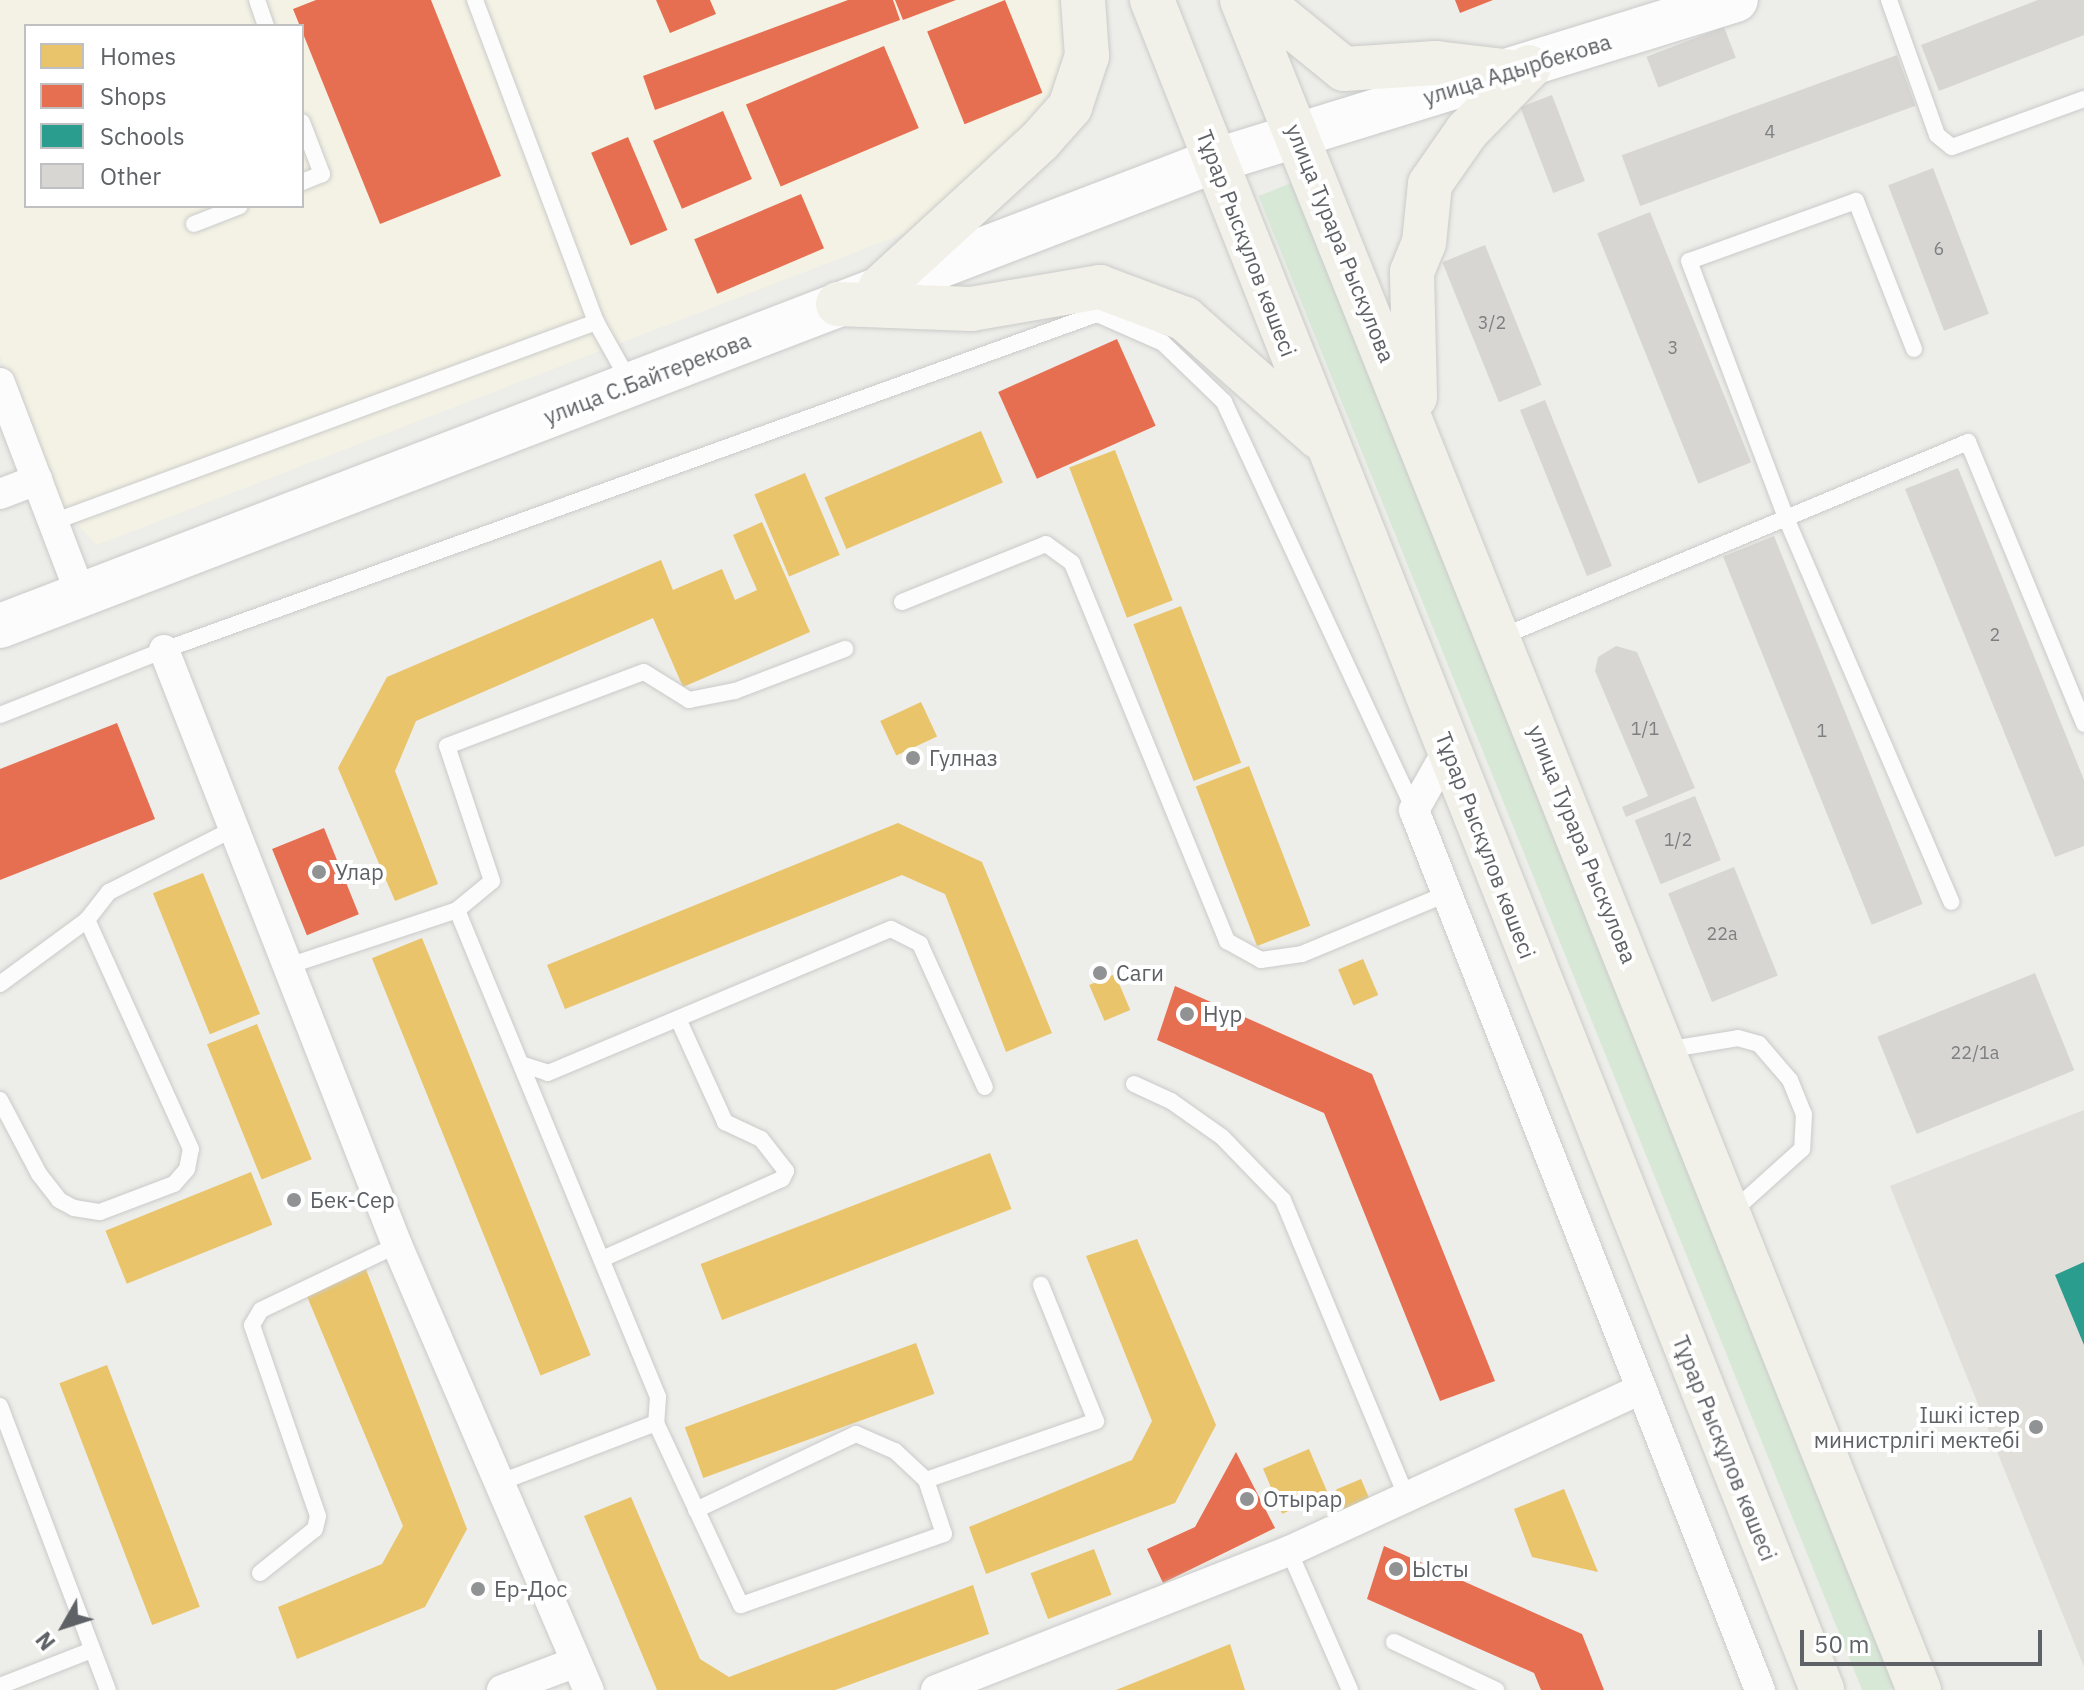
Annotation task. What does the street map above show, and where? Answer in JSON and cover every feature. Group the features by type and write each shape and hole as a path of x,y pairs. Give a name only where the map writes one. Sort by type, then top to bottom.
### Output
{"main road":[{"path":"880,288 1039,142 1070,107 1087,56 1083,0"},
{"name":"Тұрар Рыскұлов көшесі","path":"1152,0 1325,443 1822,1690"},
{"name":"улица Турара Рыскулова","path":"1242,0 1501,637 1919,1690"},
{"path":"1259,0 1344,69 1436,63 1520,70"},
{"name":"улица Адырбекова","path":"1296,134 1520,70 1736,0"},
{"path":"1417,432 1412,272 1424,243 1430,184 1467,131 1520,70"},
{"name":"улица С.Байтерекова","path":"0,626 1214,161 1296,134"},
{"path":"838,304 971,309 1100,287 1185,319 1325,443"}],"street":[{"path":"0,383 81,595"},
{"path":"0,494 37,480"},
{"path":"164,650 291,965 397,1245 501,1482 574,1663 589,1690"},
{"path":"1448,750 1414,810 1444,895 1760,1690"},
{"path":"936,1690 1289,1551 1642,1389"},
{"path":"502,1690 574,1663"}],"lane":[{"path":"257,0 265,24"},
{"path":"475,0 596,322 632,385"},
{"path":"1889,0 1937,135 1952,147 2084,99"},
{"path":"304,127 322,174 304,181"},
{"path":"1914,349 1856,201 1689,261 1786,518 1951,902"},
{"path":"194,224 235,208"},
{"path":"0,715 164,650 1097,314 1163,343 1224,402 1414,810"},
{"path":"53,522 596,322"},
{"path":"1501,637 1968,442 2084,724"},
{"path":"902,602 1046,544 1072,563 1227,941 1261,960 1302,954 1444,895"},
{"path":"291,965 457,910 492,881 447,746 644,672 689,700 735,691 845,649"},
{"path":"0,984 87,920 109,892 235,828"},
{"path":"457,910 658,1397 656,1423 696,1510 741,1605 944,1534 926,1480 895,1451 856,1434 696,1510"},
{"path":"0,1100 39,1174 59,1200 74,1208 100,1212 174,1184 187,1169 191,1149 87,920"},
{"path":"521,1064 548,1073 891,929 920,944 985,1087"},
{"path":"602,1259 782,1179 786,1171 761,1139 725,1122 678,1019"},
{"path":"1665,1050 1738,1038 1759,1044 1790,1080 1804,1114 1802,1149 1730,1214"},
{"path":"1134,1084 1171,1101 1222,1137 1283,1200 1406,1496"},
{"path":"260,1573 315,1529 318,1516 252,1325 261,1310 397,1245"},
{"path":"926,1480 1096,1421 1041,1285"},
{"path":"2,1417 108,1690"},
{"path":"501,1482 656,1423"},
{"path":"1289,1551 1344,1688"},
{"path":"1394,1642 1496,1690"},
{"path":"0,1686 92,1650"}],"shaded area":[{"path":"0,0 1085,0 1020,189 97,545 52,498 0,356"},
{"name":"Ішкі істер министрлігі мектебі","path":"2084,1110 2084,1667 1890,1186"}],"green space":[{"path":"1291,183 1898,1686 1888,1690 1862,1690 1259,196"}],"building: Homes":[{"path":"981,431 1003,483 846,549 825,497"},
{"path":"1115,450 1173,600 1127,618 1069,468"},
{"path":"805,473 840,555 789,576 754,494"},
{"path":"762,522 810,632 683,687 653,618 416,721 395,771 438,884 395,901 338,768 387,677 661,560 673,590 722,569 735,600 757,590 733,535"},
{"path":"1181,606 1241,763 1194,781 1133,624"},
{"path":"921,702 937,736 896,755 880,721"},
{"path":"1249,766 1310,926 1257,946 1196,786"},
{"path":"898,823 982,862 1052,1033 1006,1052 945,894 902,875 565,1009 547,965"},
{"path":"203,873 260,1014 210,1034 153,893"},
{"path":"422,938 591,1355 541,1375 372,958"},
{"path":"1363,959 1378,995 1353,1005 1338,970"},
{"path":"1115,974 1130,1010 1104,1021 1089,985"},
{"path":"257,1024 312,1159 262,1180 207,1044"},
{"path":"990,1153 1012,1209 722,1320 701,1264"},
{"path":"251,1172 272,1225 127,1284 105,1231"},
{"path":"1137,1239 1216,1425 1175,1503 986,1574 969,1527 1132,1460 1152,1421 1086,1256"},
{"path":"365,1267 467,1529 425,1607 297,1659 278,1607 382,1564 403,1526 306,1294"},
{"path":"916,1343 934,1394 703,1478 685,1427"},
{"path":"107,1365 200,1607 152,1625 59,1383"},
{"path":"1309,1449 1328,1494 1282,1514 1263,1469"},
{"path":"1361,1479 1369,1498 1344,1509 1336,1490"},
{"path":"1564,1489 1598,1572 1532,1557 1514,1509"},
{"path":"631,1497 700,1659 729,1677 973,1585 989,1634 835,1690 657,1690 584,1516"},
{"path":"1094,1549 1112,1595 1048,1619 1031,1573"},
{"path":"1230,1644 1245,1690 1116,1690"}],"building: Shops":[{"path":"316,0 431,0 501,176 380,224 304,36 304,24 299,24 293,9"},
{"path":"656,0 710,0 716,14 670,33"},
{"path":"848,0 893,0 900,20 655,110 643,76"},
{"path":"895,0 956,0 903,20"},
{"path":"1005,0 1042,93 965,124 927,31"},
{"path":"1455,0 1493,0 1460,13"},
{"path":"884,46 919,128 781,187 746,105"},
{"path":"723,111 752,179 682,209 653,141"},
{"path":"628,137 667,230 631,246 591,153"},
{"path":"801,194 824,248 717,294 694,239"},
{"path":"1117,339 1156,426 1037,479 998,392"},
{"path":"117,723 155,819 0,880 0,769"},
{"path":"324,828 359,914 307,935 272,849"},
{"path":"1175,986 1372,1074 1495,1381 1440,1401 1324,1113 1157,1040"},
{"path":"1236,1452 1275,1528 1163,1583 1147,1549 1195,1527"},
{"path":"1384,1546 1582,1634 1604,1690 1541,1690 1534,1673 1367,1599"}],"building: Schools":[{"path":"2084,1262 2084,1345 2055,1275"}],"building: Other":[{"path":"2038,0 2084,0 2084,35 1939,91 1921,45"},
{"path":"1724,27 1736,58 1658,88 1647,57"},
{"path":"1897,55 1915,106 1640,206 1622,155"},
{"path":"1552,95 1585,181 1553,193 1520,107"},
{"path":"1933,168 1989,314 1944,331 1888,185"},
{"path":"1650,212 1751,462 1698,484 1597,233"},
{"path":"1485,245 1542,385 1499,402 1442,262"},
{"path":"1545,400 1612,566 1587,576 1520,410"},
{"path":"1958,468 2084,780 2084,846 2055,857 1905,489"},
{"path":"1774,536 1923,904 1872,925 1723,557"},
{"path":"1616,646 1637,652 1695,788 1626,817 1622,807 1648,796 1595,671 1598,657"},
{"path":"1695,796 1721,860 1661,884 1635,820"},
{"path":"1734,867 1778,975 1712,1002 1668,894"},
{"path":"2035,973 2074,1070 1917,1134 1877,1037"}],"place":[{"name":"Гулназ","path":"913,758"},
{"name":"Улар","path":"319,872"},
{"name":"Саги","path":"1100,973"},
{"name":"Нур","path":"1187,1014"},
{"name":"Бек-Сер","path":"294,1200"},
{"name":"Ішкі істер министрлігі мектебі","path":"2036,1427"},
{"name":"Отырар","path":"1247,1499"},
{"name":"Ысты","path":"1396,1569"},
{"name":"Ер-Дос","path":"478,1589"}]}
